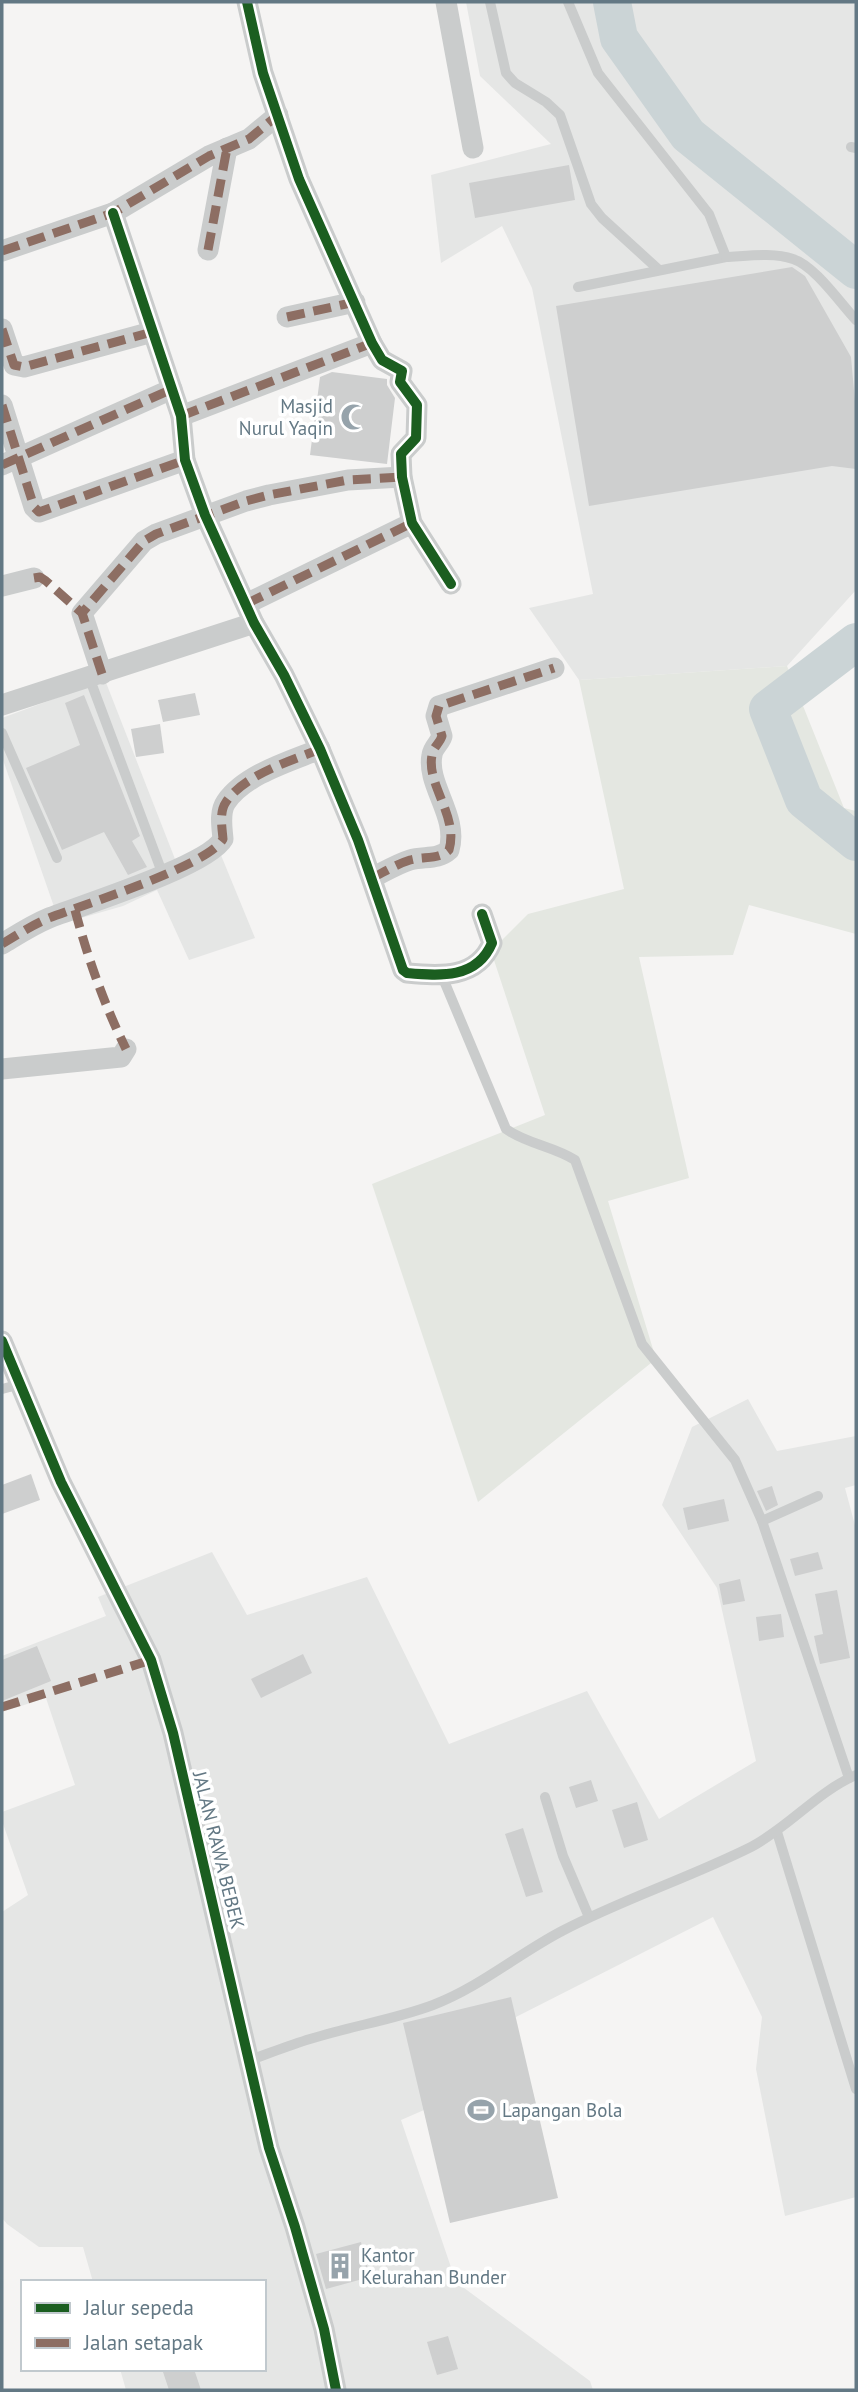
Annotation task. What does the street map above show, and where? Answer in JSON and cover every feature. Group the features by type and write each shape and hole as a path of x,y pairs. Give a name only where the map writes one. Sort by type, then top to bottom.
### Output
{"street":[{"path":"247,2 263,73 299,179 372,343 382,360 402,371 400,382 417,405 416,438 401,454 402,477 412,523 451,584"},
{"path":"446,2 473,148"},
{"path":"2,251 113,213 209,156 249,139 278,115"},
{"path":"208,250 227,148"},
{"path":"113,213 181,416 185,460 205,515 250,613 285,675 320,749 372,878 404,972 442,976 474,968 487,955 492,943 482,914"},
{"path":"287,317 355,302"},
{"path":"2,329 14,365 24,367 152,332"},
{"path":"181,416 372,343"},
{"path":"10,462 172,389"},
{"path":"2,405 10,462 39,512 185,460"},
{"path":"96,675 82,613 144,541 246,501 318,484 402,477"},
{"path":"2,705 96,675 250,613 412,523"},
{"path":"2,586 34,578"},
{"path":"372,878 407,861 422,857 438,858 449,850 451,845 447,810 431,758 432,751 442,736 436,716 439,706 554,668"},
{"path":"2,944 49,918 163,876 220,845 223,839 221,815 225,803 239,789 261,774 320,749"},
{"path":"2,1069 121,1057 126,1049"},
{"name":"JALAN RAWA BEBEK","path":"2,1341 12,1387 151,1660 173,1733 269,2148 324,2329 336,2390"}],"lane":[{"path":"490,2 506,73 515,83 546,102 560,115 591,204 602,218 659,270"},
{"path":"568,2 598,73 709,214 726,257"},
{"path":"578,286 726,257 764,255 792,258 806,265 856,320"},
{"path":"96,675 163,876"},
{"path":"2,733 57,858"},
{"path":"250,2060 310,2039 432,2005 458,1994 550,1937 589,1917 777,1832 813,1803 853,1777 762,1521 735,1460 642,1344 575,1160 563,1152 518,1137 506,1129 442,976"},
{"path":"762,1521 818,1496"},
{"path":"545,1797 563,1856 589,1917"},
{"path":"777,1832 856,2089"}],"shaded area":[{"path":"466,2 856,2 856,590 787,666 579,680 529,608 593,594 532,288 502,226 441,263 431,175 551,144 480,76"},
{"path":"787,666 844,808 856,811 856,934 749,905 733,955 639,957 689,1178 608,1201 656,1359 478,1502 372,1184 545,1115 491,951 528,914 624,889 579,680"},
{"path":"105,680 175,859 216,843 255,938 189,960 157,890 123,906 60,924 2,757 2,718"},
{"path":"748,1399 777,1451 856,1436 856,1485 845,1488 856,1529 856,2197 785,2216 756,2069 762,2017 713,1917 512,2019 514,2071 401,2120 456,2282 590,2381 593,2390 126,2390 121,2371 266,2371 266,2280 92,2280 83,2247 39,2247 2,2218 2,1912 28,1895 2,1821 2,1812 75,1785 46,1698 2,1712 2,1656 106,1616 98,1597 212,1552 247,1615 367,1577 449,1744 587,1691 659,1819 756,1761 717,1588 662,1505 692,1427"}],"building":[{"path":"569,165 575,200 475,218 469,183"},
{"path":"792,267 805,276 851,357 856,413 856,469 832,466 589,506 556,306"},
{"name":"Masjid Nurul Yaqin","path":"332,372 387,379 387,385 395,398 387,464 310,455 320,377"},
{"path":"195,693 200,715 163,722 158,700"},
{"path":"84,695 140,836 132,841 147,867 128,875 104,832 62,850 26,768 80,745 65,703"},
{"path":"160,724 164,753 136,757 131,729"},
{"path":"31,1474 40,1500 2,1514 2,1485"},
{"path":"772,1486 778,1505 766,1511 757,1491"},
{"path":"724,1499 729,1521 688,1530 683,1508"},
{"path":"818,1552 823,1569 795,1576 790,1559"},
{"path":"740,1579 745,1601 723,1605 719,1584"},
{"path":"837,1590 850,1658 820,1664 814,1636 823,1634 815,1594"},
{"path":"781,1614 784,1637 759,1641 756,1617"},
{"path":"37,1646 51,1681 2,1701 2,1660"},
{"path":"303,1654 312,1673 261,1698 251,1679"},
{"path":"591,1780 598,1801 576,1808 569,1787"},
{"path":"637,1802 648,1840 624,1848 612,1810"},
{"path":"523,1828 543,1892 526,1897 505,1834"},
{"name":"Lapangan Bola","path":"511,1997 558,2198 450,2223 403,2023"},
{"name":"Kantor Kelurahan Bunder","path":"361,2242 370,2277 326,2289 316,2254"},
{"path":"448,2336 458,2369 437,2375 427,2342"},
{"path":"163,2371 195,2371 201,2390 169,2390"}],"waterway":[{"path":"612,2 619,38 688,135 856,270"},
{"path":"856,642 768,709 804,800 856,842"}],"marked path":[{"path":"2,251 113,213 209,156 249,139 278,115"},
{"path":"208,250 227,148"},
{"path":"287,317 355,302"},
{"path":"2,329 14,365 24,367 152,332"},
{"path":"181,416 372,343"},
{"path":"2,465 172,389"},
{"path":"2,405 34,507 39,512 185,460"},
{"path":"102,674 82,613 144,541 156,534 269,495 348,480 402,477"},
{"path":"246,604 412,523"},
{"path":"34,578 40,577 46,581 82,613"},
{"path":"372,878 405,862 436,857 449,850 450,825 431,766 433,752 442,736 436,716 439,706 554,668"},
{"path":"2,944 43,921 143,884 213,850 223,839 222,810 234,792 269,769 320,749"},
{"path":"75,910 97,981 126,1049"},
{"path":"2,1707 151,1660"}],"cycle path":[{"path":"247,2 263,73 299,179 372,343 382,360 402,371 400,382 417,405 416,438 401,454 402,477 412,523 451,584"},
{"path":"113,213 181,416 185,460 205,515 254,623 284,675 320,749 358,840 403,970 407,973 432,975 456,973 477,963 492,943 482,914"},
{"path":"2,1341 61,1482 151,1660 173,1733 269,2148 324,2329 336,2390"}],"place":[{"name":"Masjid Nurul Yaqin","path":"354,417"},
{"name":"Lapangan Bola","path":"481,2110"},
{"name":"Kantor Kelurahan Bunder","path":"340,2266"}]}
